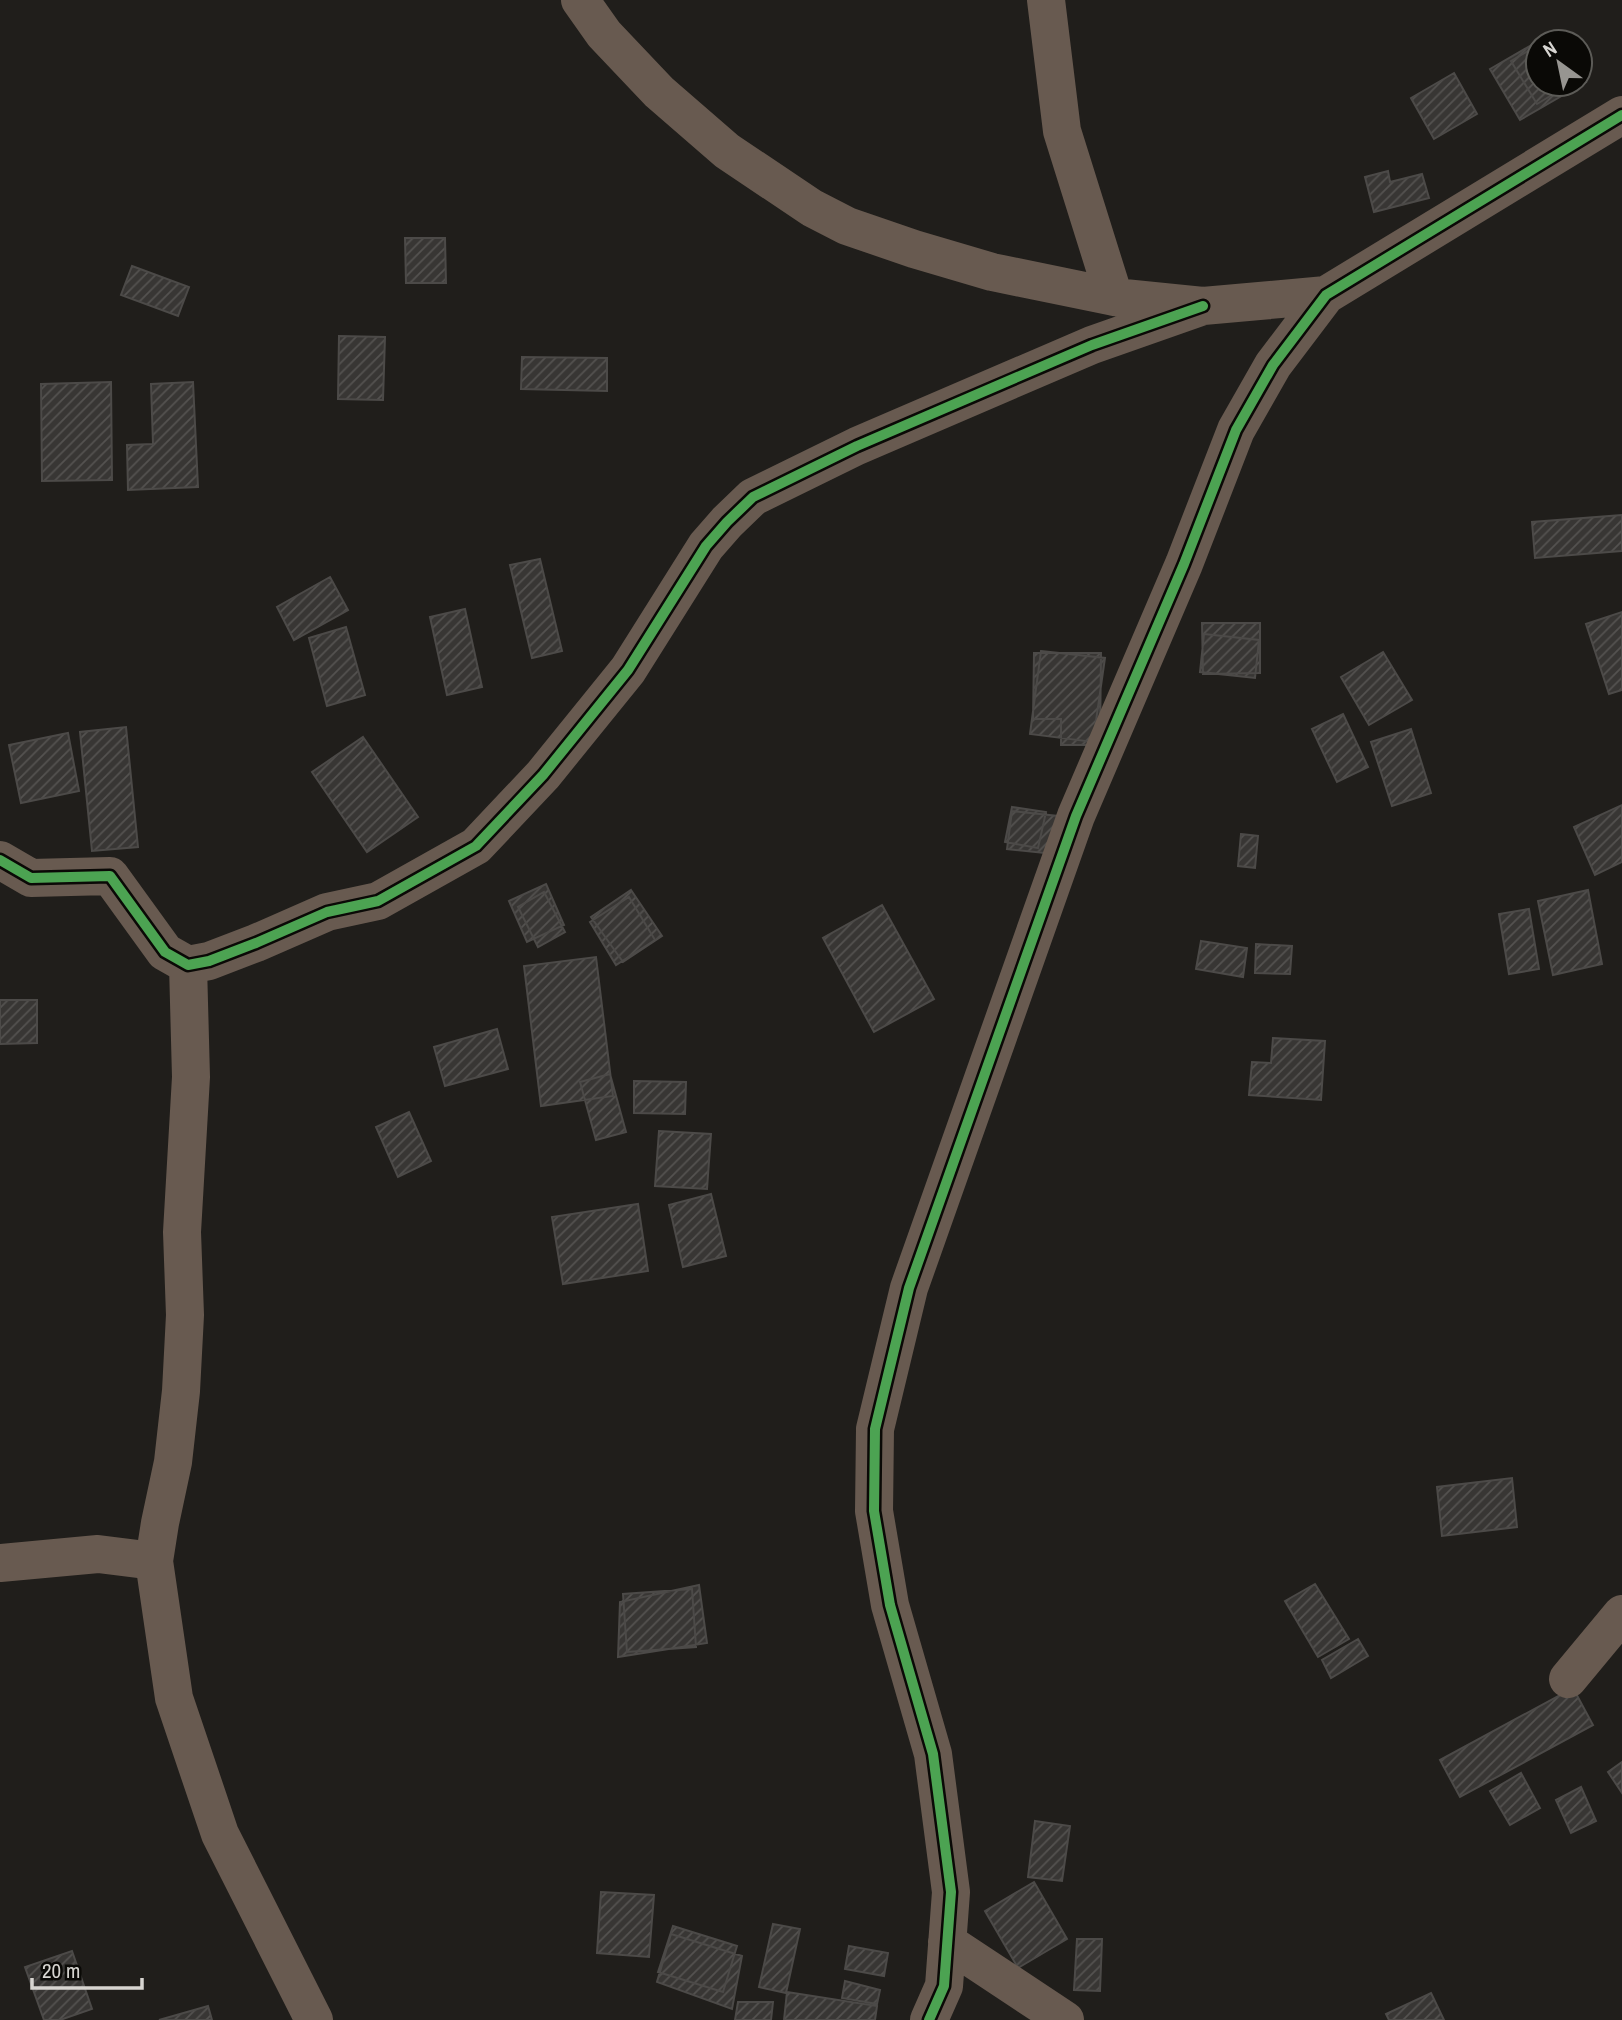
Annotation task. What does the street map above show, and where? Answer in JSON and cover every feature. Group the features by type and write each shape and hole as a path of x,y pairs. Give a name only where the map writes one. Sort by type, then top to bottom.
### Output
{"street":[{"path":"580,0 604,34 659,92 727,151 812,208 858,230 992,272 1114,297 1203,306 1326,295"},
{"path":"1046,0 1062,131 1114,297"},
{"path":"929,2020 944,1986 951,1892 933,1754 890,1605 874,1511 875,1429 909,1288 1076,816 1184,564 1236,430 1273,365 1326,295 1622,115"},
{"path":"0,860 31,878 110,876 165,952 188,965 209,961 327,912 378,901 476,846 543,775 628,670 706,546 753,497 857,446 1092,345 1203,306"},
{"path":"188,965 191,1077 182,1231 185,1315 181,1391 173,1462 154,1561 174,1698 220,1834 314,2020"},
{"path":"0,1563 98,1554 154,1561"},
{"path":"1568,1679 1622,1614"},
{"path":"947,1942 1065,2020"}],"building":[{"path":"1524,49 1524,98 1558,98 1520,120 1490,69"},
{"path":"1524,53 1524,82 1511,61"},
{"path":"1454,73 1477,114 1434,139 1411,98"},
{"path":"1533,98 1547,98 1537,104"},
{"path":"1388,171 1390,182 1422,174 1429,198 1374,212 1365,177"},
{"path":"405,238 445,238 446,283 406,283"},
{"path":"132,266 189,287 178,316 121,295"},
{"path":"339,336 385,337 383,400 338,399"},
{"path":"522,357 607,358 607,391 521,389"},
{"path":"111,382 112,480 42,481 41,384"},
{"path":"193,382 198,487 128,490 127,445 153,444 151,384"},
{"path":"1622,515 1622,551 1535,558 1532,522"},
{"path":"540,559 562,651 532,658 510,565"},
{"path":"330,577 348,610 294,640 277,607"},
{"path":"465,609 482,687 447,695 430,617"},
{"path":"1622,612 1622,690 1609,694 1586,624"},
{"path":"1202,623 1260,623 1260,673 1203,674"},
{"path":"346,627 365,695 327,706 309,638"},
{"path":"1204,634 1259,640 1255,678 1200,672"},
{"path":"1041,651 1105,658 1093,742 1030,734"},
{"path":"1383,652 1412,700 1369,725 1341,677"},
{"path":"1034,653 1101,653 1100,745 1061,745 1061,719 1033,719"},
{"path":"1343,714 1368,767 1337,782 1312,729"},
{"path":"126,727 138,847 92,851 80,732"},
{"path":"1411,729 1431,793 1392,806 1371,742"},
{"path":"68,733 79,791 21,803 9,745"},
{"path":"363,737 418,817 367,852 312,772"},
{"path":"1622,805 1622,862 1595,875 1574,827"},
{"path":"1012,807 1046,812 1038,848 1005,842"},
{"path":"1012,811 1058,816 1054,854 1007,849"},
{"path":"1241,834 1258,836 1255,868 1238,866"},
{"path":"546,884 564,925 527,942 509,901"},
{"path":"631,890 662,936 623,962 591,917"},
{"path":"1588,890 1602,964 1553,975 1538,901"},
{"path":"544,892 565,932 538,947 518,907"},
{"path":"629,897 655,940 616,965 590,922"},
{"path":"882,905 934,999 874,1032 823,938"},
{"path":"1529,909 1539,969 1509,974 1499,914"},
{"path":"1201,941 1247,948 1243,977 1196,969"},
{"path":"1256,944 1292,946 1290,974 1255,973"},
{"path":"596,957 613,1096 541,1106 524,966"},
{"path":"0,1000 37,1000 37,1043 0,1044"},
{"path":"497,1029 508,1069 445,1086 434,1047"},
{"path":"1273,1038 1325,1041 1321,1100 1249,1095 1252,1062 1271,1063"},
{"path":"610,1074 626,1132 596,1140 580,1082"},
{"path":"634,1081 686,1082 685,1114 634,1113"},
{"path":"409,1112 431,1161 398,1177 376,1127"},
{"path":"659,1131 711,1134 707,1189 655,1186"},
{"path":"711,1194 726,1256 683,1267 669,1205"},
{"path":"638,1204 648,1271 563,1284 552,1217"},
{"path":"1512,1478 1517,1527 1442,1536 1437,1487"},
{"path":"1315,1584 1349,1639 1318,1657 1285,1601"},
{"path":"699,1585 707,1643 618,1657 620,1602"},
{"path":"692,1589 696,1647 627,1652 623,1594"},
{"path":"1358,1639 1368,1656 1331,1678 1322,1660"},
{"path":"1573,1688 1593,1725 1460,1797 1440,1760"},
{"path":"1622,1762 1622,1793 1608,1772"},
{"path":"1521,1773 1540,1808 1510,1825 1490,1791"},
{"path":"1581,1787 1596,1821 1571,1833 1556,1800"},
{"path":"1035,1821 1070,1826 1062,1881 1028,1877"},
{"path":"1034,1882 1067,1939 1018,1968 985,1911"},
{"path":"601,1892 654,1895 649,1957 597,1953"},
{"path":"773,1924 800,1929 786,1993 759,1987"},
{"path":"673,1926 737,1946 723,1992 658,1972"},
{"path":"671,1934 742,1956 732,2009 657,1982"},
{"path":"1077,1939 1102,1939 1100,1991 1074,1990"},
{"path":"849,1946 888,1953 884,1976 845,1969"},
{"path":"72,1951 92,2009 60,2020 44,2020 25,1967"},
{"path":"845,1981 880,1990 877,2004 842,1998"},
{"path":"787,1992 877,2006 875,2020 784,2020"},
{"path":"1431,1993 1444,2020 1389,2020 1386,2014"},
{"path":"738,2002 773,2002 771,2020 735,2020"},
{"path":"208,2006 212,2020 159,2020"}],"cycle path":[{"path":"929,2020 944,1986 951,1892 933,1754 890,1605 874,1511 875,1429 909,1288 1076,816 1184,564 1236,430 1273,365 1326,295 1622,115"},
{"path":"0,860 31,878 110,876 165,952 188,965 209,961 327,912 378,901 476,846 543,775 628,670 706,546 753,497 857,446 1092,345 1203,306"}]}
